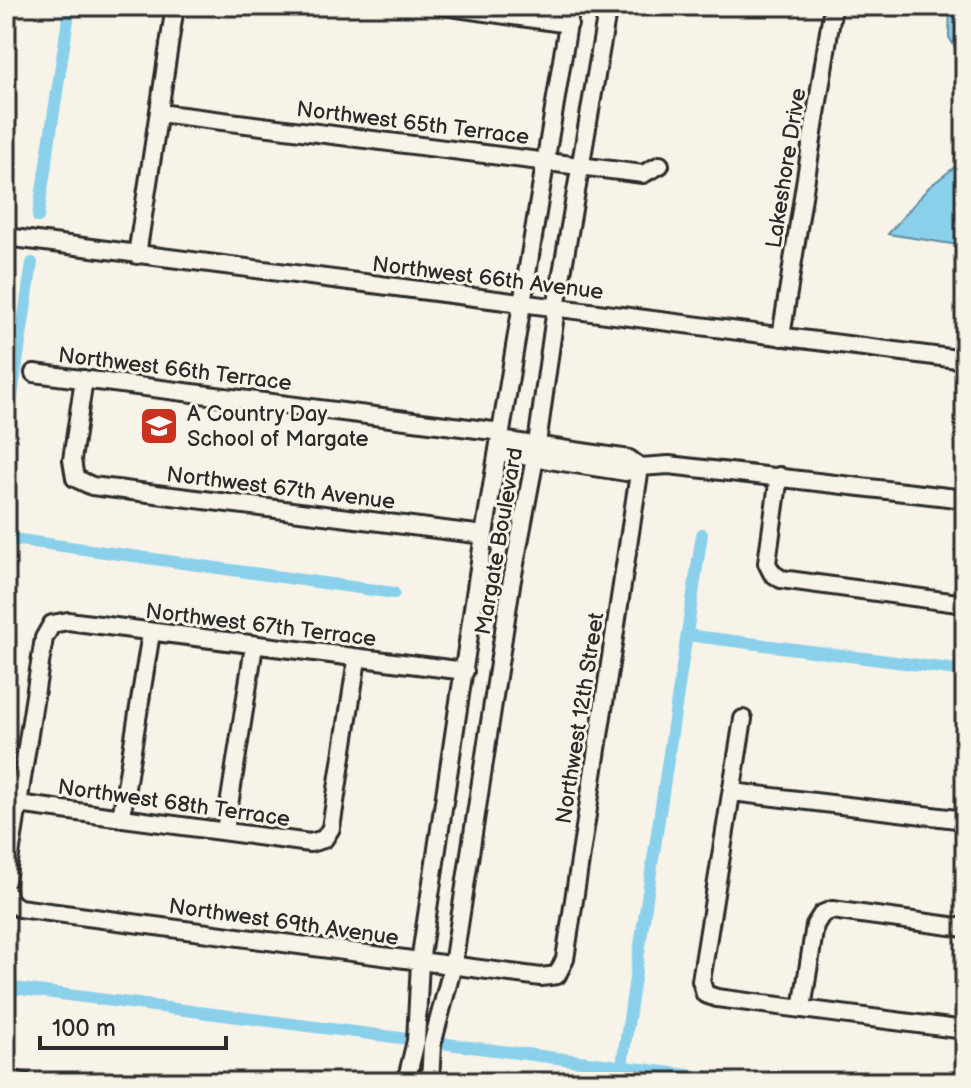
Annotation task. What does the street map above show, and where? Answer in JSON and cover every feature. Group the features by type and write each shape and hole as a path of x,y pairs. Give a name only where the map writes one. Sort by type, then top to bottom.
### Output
{"street":[{"path":"137,255 175,6"},
{"path":"443,6 569,24"},
{"name":"Margate Boulevard","path":"406,1082 414,1052 420,962 484,535 571,6"},
{"name":"Margate Boulevard","path":"430,1082 435,1033 453,965 511,585 536,452 556,308 608,6"},
{"name":"Lakeshore Drive","path":"781,337 833,6"},
{"name":"Northwest 65th Terrace","path":"159,113 643,174 660,165"},
{"name":"Northwest 66th Avenue","path":"6,237 965,360"},
{"name":"Northwest 66th Terrace","path":"34,373 500,441 536,452 629,459 640,467 669,465 965,499"},
{"name":"Northwest 67th Avenue","path":"84,379 72,460 75,478 92,486 484,535"},
{"name":"Northwest 12th Street","path":"557,975 565,959 640,467"},
{"path":"779,476 767,563 772,573 781,579 965,604"},
{"name":"Northwest 67th Terrace","path":"18,804 44,638 52,624 68,621 465,671"},
{"path":"121,818 151,633"},
{"path":"225,831 254,646"},
{"name":"Northwest 68th Terrace","path":"18,804 310,843 324,839 331,828 357,659"},
{"path":"743,719 701,981 705,994 965,1030"},
{"path":"732,792 965,820"},
{"path":"6,881 18,804"},
{"name":"Northwest 69th Avenue","path":"7,896 19,908 420,962 541,977 557,975"},
{"path":"802,1009 815,925 822,914 832,910 965,928"},
{"path":"6,1079 24,1082"}],"water":[{"path":"950,6 965,6 965,65 949,37"},
{"path":"965,140 965,246 888,234 929,187 960,163"}],"waterway":[{"path":"38,217 70,6"},
{"path":"6,436 32,263"},
{"path":"622,1065 702,534"},
{"path":"6,538 394,593"},
{"path":"687,635 965,671"},
{"path":"6,987 742,1082"}],"place":[{"name":"A Country Day School of Margate","path":"159,426"}]}
